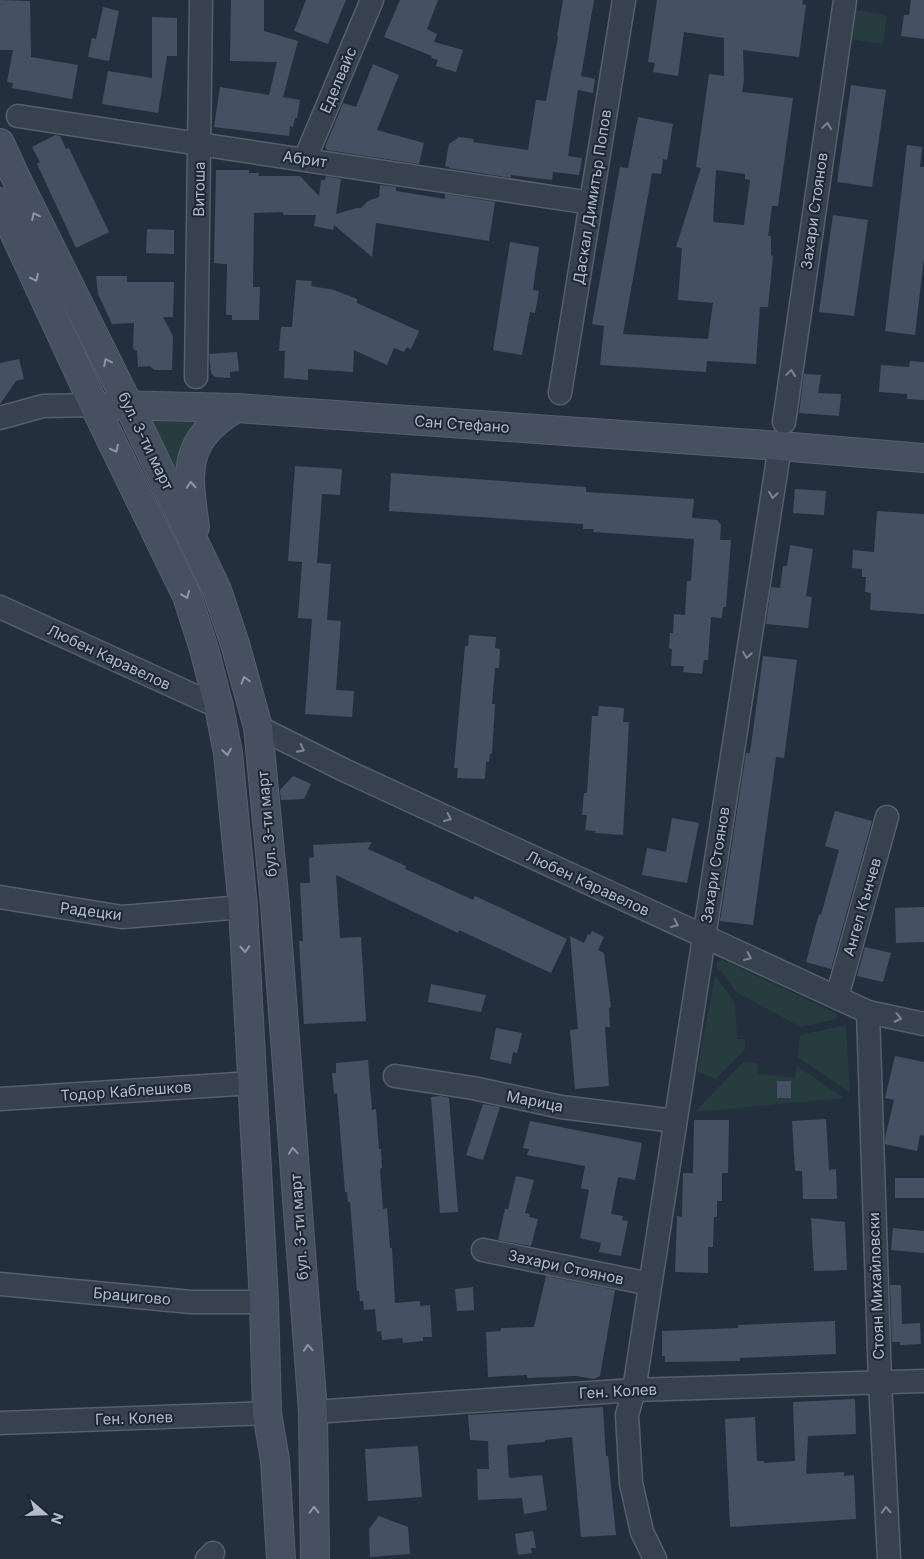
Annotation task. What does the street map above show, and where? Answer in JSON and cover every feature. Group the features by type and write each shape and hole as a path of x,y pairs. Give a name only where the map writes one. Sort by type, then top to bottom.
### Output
{"main road":[{"name":"бул. 3-ти март","path":"0,143 217,590 235,644 258,727 275,904 312,1411 315,1559"},
{"name":"бул. 3-ти март","path":"0,202 94,405 187,596 204,649 219,707 228,753 243,907 268,1411 275,1460 281,1559"},
{"name":"Сан Стефано","path":"94,405 236,408 782,434 924,458"},
{"path":"199,551 190,481 192,456 202,436 217,419 236,408"},
{"path":"290,1388 305,1394 312,1411 308,1428 298,1435 288,1436 277,1432 268,1411 278,1390 290,1388"}],"street":[{"name":"Витоша","path":"196,378 201,0"},
{"name":"Еделвайс","path":"305,159 372,0"},
{"name":"Даскал Димитър Попов","path":"560,394 624,0"},
{"name":"Захари Стоянов","path":"655,1559 642,1532 631,1483 627,1415 634,1390 782,434 845,0"},
{"name":"Абрит","path":"18,116 591,203"},
{"name":"Сан Стефано","path":"0,418 43,406 94,405"},
{"name":"Любен Каравелов","path":"0,607 219,707"},
{"name":"Любен Каравелов","path":"258,727 344,770 868,1012 924,1024"},
{"name":"Ангел Кънчев","path":"837,997 887,817"},
{"name":"Радецки","path":"0,897 122,917 243,907"},
{"name":"Стоян Михайловски","path":"868,1012 880,1382 889,1559"},
{"name":"Марица","path":"395,1076 473,1088 561,1107 675,1121"},
{"name":"Тодор Каблешков","path":"0,1099 253,1083"},
{"name":"Захари Стоянов","path":"483,1250 650,1284"},
{"name":"Брацигово","path":"0,1284 191,1302 264,1302"},
{"name":"Ген. Колев","path":"312,1411 634,1390 924,1381"},
{"name":"Ген. Колев","path":"0,1424 268,1411"}],"green space":[{"path":"851,10 887,15 883,44 847,39"},
{"path":"147,419 202,422 180,458 174,480"},
{"path":"721,959 837,1014 836,1019 801,1027 736,992 716,965"},
{"path":"715,976 735,1003 737,1039 745,1039 745,1049 716,1079 697,1071"},
{"path":"846,1025 850,1093 798,1057 800,1035"},
{"path":"743,1062 758,1063 757,1074 795,1078 797,1066 844,1098 695,1112"}],"building":[{"path":"0,0 30,1 31,57 78,65 72,99 12,88 13,83 7,82 13,50 0,50"},
{"path":"231,0 264,0 264,31 298,41 283,97 300,100 297,118 295,118 293,127 290,126 289,136 214,127 220,87 269,95 277,62 230,61"},
{"path":"306,0 346,0 328,44 294,31"},
{"path":"400,0 438,0 427,29 437,34 434,42 463,50 456,72 436,66 438,60 431,58 432,56 384,37"},
{"path":"563,0 594,0 581,76 595,79 593,93 578,90 568,156 582,158 579,175 553,172 552,180 511,175 511,178 445,166 449,144 459,137 474,139 473,142 528,150 536,100 546,101"},
{"path":"657,0 803,0 802,4 806,5 799,57 743,50 744,80 742,92 793,98 778,206 772,206 768,236 771,236 771,255 773,256 768,307 760,307 756,364 707,361 706,372 600,365 604,326 592,324 620,167 628,168 638,117 673,124 667,160 663,159 661,174 652,173 623,334 708,339 713,303 678,300 682,248 676,247 701,168 696,167 709,74 724,76 724,38 684,32 678,76 653,72 655,63 648,62","holes":["716,170 745,174 745,179 750,180 744,225 713,222"]},
{"path":"911,0 924,0 924,39 901,36 904,15 909,15"},
{"path":"103,7 119,11 109,61 88,57 92,38 96,39"},
{"path":"152,17 177,18 177,56 167,56 158,113 102,104 108,71 152,78"},
{"path":"373,64 399,75 377,130 424,143 419,164 327,150 325,147 343,103 356,107"},
{"path":"851,85 886,90 872,187 837,182"},
{"path":"55,135 60,136 66,149 69,148 109,232 76,248 37,164 40,162 32,147"},
{"path":"907,145 922,147 920,167 924,167 924,258 915,335 885,331"},
{"path":"216,170 249,170 249,173 259,173 258,176 300,176 319,196 321,180 325,180 326,176 341,179 336,214 361,208 368,201 379,197 380,185 396,187 396,191 445,199 445,194 495,202 489,241 376,223 372,257 334,225 333,230 314,226 316,215 283,215 283,212 254,213 253,287 260,287 259,320 232,320 232,315 226,315 227,264 214,263"},
{"path":"833,215 868,220 854,316 819,312"},
{"path":"147,229 174,230 174,254 146,253"},
{"path":"510,242 539,247 533,290 539,291 535,313 530,312 522,355 493,350"},
{"path":"96,276 127,276 127,282 174,282 173,317 163,317 173,336 172,370 155,370 149,366 138,367 137,351 133,349 134,323 112,324 98,294"},
{"path":"296,280 312,281 311,286 334,290 357,299 357,303 419,331 411,349 407,347 404,352 394,348 387,365 354,350 353,372 308,369 308,380 284,378 285,351 279,351 281,327 292,327"},
{"path":"237,352 239,371 230,372 230,378 215,377 211,373 209,354"},
{"path":"19,359 24,379 16,381 0,404 0,363"},
{"path":"910,361 924,362 924,400 907,399 907,394 879,392 881,365 909,367"},
{"path":"804,374 821,375 818,393 841,394 839,416 799,413"},
{"path":"295,466 342,469 340,495 322,494 317,563 331,564 327,620 341,621 336,690 354,691 352,717 305,714 312,619 298,618 302,562 288,561"},
{"path":"391,473 586,487 586,492 694,499 692,518 717,520 721,525 720,540 731,540 726,607 723,607 722,618 711,617 708,660 704,660 702,674 683,672 684,666 671,666 672,649 669,648 670,633 673,633 674,614 685,615 687,581 691,581 694,539 593,532 594,529 583,529 583,524 389,511"},
{"path":"795,489 826,491 824,515 793,513"},
{"path":"877,511 924,514 924,614 870,610 871,593 865,592 866,577 862,577 862,569 852,568 853,550 874,552"},
{"path":"790,545 813,549 806,596 812,597 808,628 766,624 771,587 780,588 783,566 787,566"},
{"path":"469,635 496,637 495,648 500,649 499,668 495,668 492,704 495,704 492,754 490,754 489,762 486,762 485,779 457,778 458,768 454,768 465,646 468,646"},
{"path":"763,656 797,660 784,758 776,757 753,925 720,921 746,753 750,753"},
{"path":"599,706 624,708 623,722 629,722 623,835 595,833 596,831 585,830 587,815 582,815 584,793 587,793 592,716 598,716"},
{"path":"293,776 311,784 304,799 281,800 280,790"},
{"path":"835,811 872,821 831,969 806,962 839,850 825,846"},
{"path":"672,818 699,823 687,883 642,875 647,848 666,852"},
{"path":"372,842 368,849 406,866 405,869 473,900 475,896 567,939 551,973 459,930 458,933 336,875 340,938 361,937 366,1021 304,1024 299,941 303,941 300,883 310,883 309,858 314,857 313,845"},
{"path":"924,907 924,942 896,943 895,908"},
{"path":"592,931 604,937 598,950 604,953 611,1007 609,1008 610,1027 605,1027 609,1086 575,1089 570,1030 578,1029 570,936 584,943 588,934 590,935"},
{"path":"865,947 891,953 883,982 857,976"},
{"path":"431,984 486,995 481,1012 428,1002"},
{"path":"496,1028 522,1033 517,1053 513,1052 511,1064 490,1059"},
{"path":"895,1056 924,1062 924,1136 920,1135 917,1151 885,1144 894,1100 885,1098"},
{"path":"368,1060 372,1110 376,1109 379,1149 381,1149 382,1168 380,1169 383,1209 387,1208 390,1248 392,1248 395,1303 420,1301 420,1306 430,1305 432,1337 423,1337 423,1341 403,1343 402,1338 382,1340 381,1331 377,1332 375,1309 364,1310 363,1301 360,1301 359,1291 357,1291 350,1202 348,1202 347,1192 345,1192 337,1093 334,1094 332,1073 336,1073 336,1063"},
{"path":"777,1081 791,1081 791,1098 777,1098"},
{"path":"441,1096 449,1098 458,1212 440,1213 431,1097"},
{"path":"483,1104 500,1107 483,1160 466,1155"},
{"path":"826,1119 829,1170 836,1169 837,1199 803,1199 802,1171 795,1171 792,1121"},
{"path":"694,1120 729,1120 728,1173 722,1173 722,1201 717,1201 717,1217 714,1217 713,1247 708,1247 708,1273 675,1272 677,1216 682,1217 683,1173 693,1173"},
{"path":"530,1121 642,1143 635,1180 618,1177 611,1214 623,1216 622,1220 628,1221 621,1256 599,1252 601,1243 580,1238 589,1190 581,1188 585,1166 527,1155 529,1149 523,1148"},
{"path":"516,1176 534,1180 525,1213 530,1214 529,1217 538,1219 531,1246 498,1240 505,1209 508,1209"},
{"path":"895,1178 924,1178 924,1198 895,1198"},
{"path":"811,1218 845,1222 847,1270 814,1271"},
{"path":"893,1228 924,1231 924,1253 891,1250"},
{"path":"546,1276 615,1290 600,1376 594,1379 576,1376 527,1378 527,1375 488,1377 486,1332 501,1331 501,1328 534,1327"},
{"path":"890,1285 901,1285 902,1324 920,1323 921,1344 900,1345 900,1342 892,1342"},
{"path":"473,1287 474,1310 457,1311 455,1289"},
{"path":"835,1321 836,1354 740,1358 740,1361 665,1362 665,1356 662,1356 662,1331 738,1328 738,1325"},
{"path":"855,1399 856,1434 808,1436 806,1474 844,1472 844,1476 854,1475 856,1519 730,1527 725,1419 755,1417 757,1461 764,1461 764,1463 795,1461 793,1402"},
{"path":"603,1407 606,1456 608,1456 616,1535 581,1537 572,1437 545,1440 545,1442 507,1445 509,1478 542,1475 547,1510 524,1514 522,1498 478,1500 477,1469 489,1469 488,1441 470,1440 468,1415"},
{"path":"418,1446 422,1497 368,1501 365,1449"},
{"path":"379,1516 408,1527 410,1554 370,1557 369,1529"},
{"path":"533,1531 536,1548 531,1548 532,1553 518,1555 515,1534"}]}
